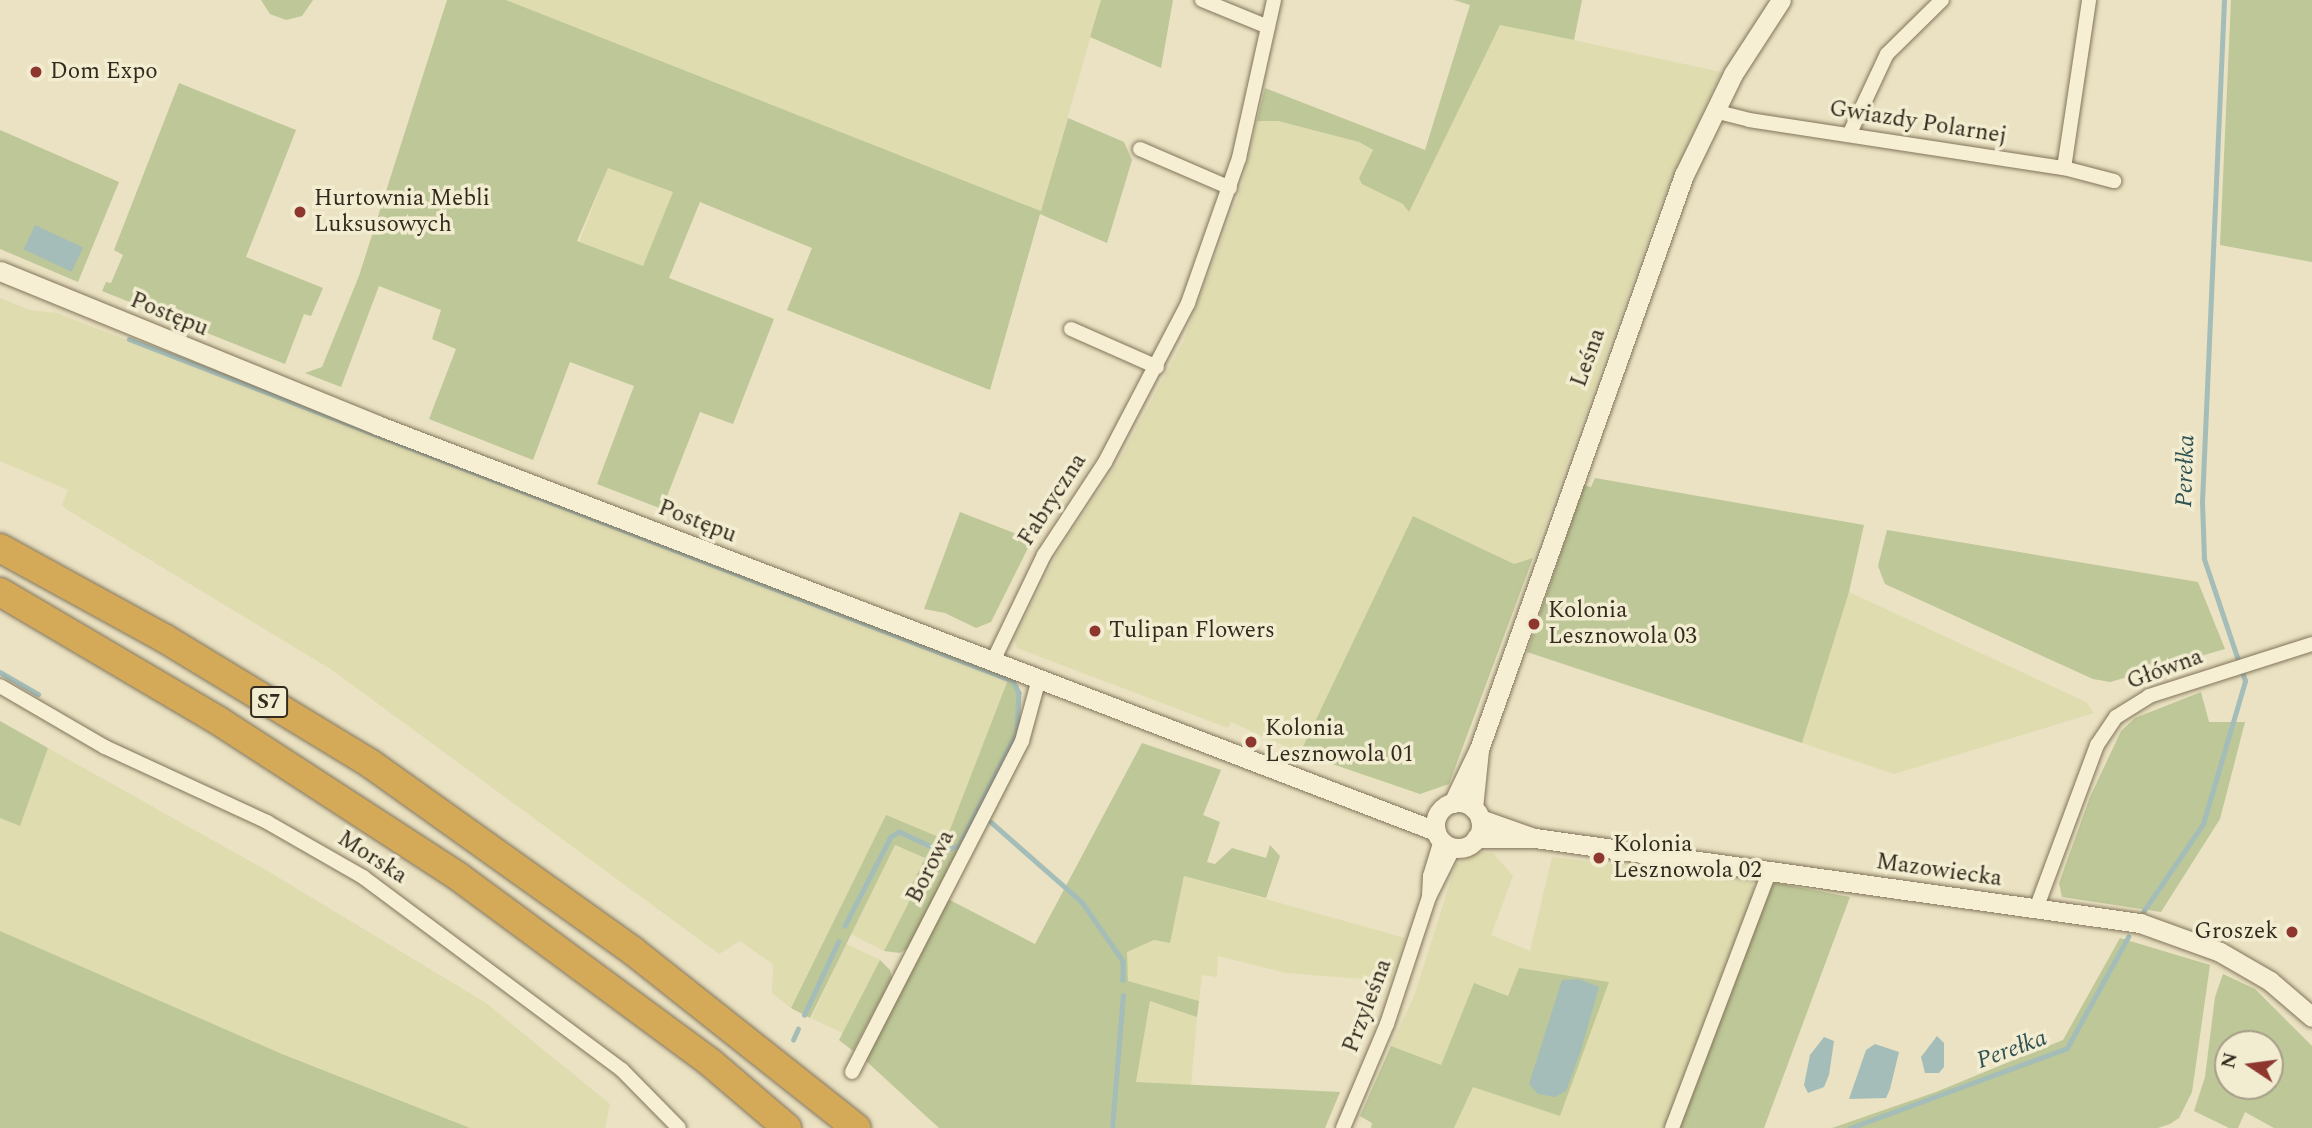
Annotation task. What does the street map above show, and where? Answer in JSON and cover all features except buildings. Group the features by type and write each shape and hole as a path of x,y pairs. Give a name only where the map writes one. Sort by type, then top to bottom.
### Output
{"highway":[{"name":"S7","path":"0,548 164,638 371,764 645,959 856,1128"},
{"name":"S7","path":"0,592 195,706 459,877 710,1063 787,1128"}],"street":[{"path":"1202,0 1268,27"},
{"name":"Fabryczna","path":"993,661 1044,555 1105,462 1157,367 1188,303 1230,188 1274,0"},
{"name":"Leśna","path":"1457,825 1479,749 1643,282 1714,111 1757,32 1781,0"},
{"path":"1849,135 1887,54 1941,0"},
{"path":"2064,168 2089,0"},
{"name":"Gwiazdy Polarnej","path":"1714,111 2064,168 2114,181"},
{"path":"1140,149 1230,188"},
{"name":"Postępu","path":"0,271 365,421 1039,679 1380,808 1457,825"},
{"path":"1070,329 1157,367"},
{"name":"Główna","path":"2036,909 2107,726 2129,706 2148,696 2312,644"},
{"name":"Borowa","path":"852,1072 1022,741 1039,679"},
{"name":"Morska","path":"0,687 105,747 267,822 363,877 622,1070 678,1128"},
{"name":"Mazowiecka","path":"1457,825 1769,872 2140,923 2193,940 2270,981 2312,1017"},
{"name":"Przyleśna","path":"1343,1128 1387,1024 1429,897 1430,876 1457,825"},
{"path":"1672,1128 1769,872"}],"shaded area":[{"path":"506,0 1101,0 1041,211"},
{"path":"1500,24 1721,72 1663,198 1533,558 1514,564 1413,516 1300,753 1231,722 1228,728 1017,648 1014,639 1058,552 1119,461 1183,342 1241,189 1257,121 1278,121 1359,142 1373,151 1359,178 1403,204"},
{"path":"608,167 673,192 645,267 579,242"},
{"path":"0,298 30,310 57,313 1007,682 946,841 886,816 791,1008 772,993 773,964 740,941 719,954 332,670 66,509 62,505 68,490 0,461"},
{"path":"1849,592 2086,702 2094,713 1894,774 1802,743"},
{"path":"48,748 271,873 486,1003 610,1104 605,1128 470,1128 282,1054 0,931 0,818 20,826"},
{"path":"894,845 925,858 912,884 913,894 884,951 851,934"},
{"path":"1476,852 1493,853 1513,876 1491,935 1530,951 1552,857 1753,882 1753,896 1668,1128 1454,1128 1473,1087 1560,1116 1608,982 1519,968 1508,996 1474,983 1441,1065 1391,1046 1414,996 1456,864"},
{"path":"1184,876 1405,938 1390,981 1286,973 1218,956 1217,977 1202,975 1199,1001 1128,981 1126,952 1155,940 1170,943"},
{"path":"846,944 880,960 846,1034 811,1018"},
{"path":"1150,1000 1197,1017 1191,1086 1136,1083"}],"green space":[{"path":"261,0 313,0 302,16 286,20 270,14"},
{"path":"447,0 506,0 1041,211 1068,118 1124,142 1132,160 1107,243 1040,214 990,390 787,310 812,248 700,202 669,278 774,319 733,424 700,412 662,509 597,484 634,386 570,362 533,460 429,419 456,349 432,339 441,310 379,286 341,387 305,373 322,367 359,276","holes":["608,168 673,192 643,266 577,241"]},
{"path":"1101,0 1173,0 1161,68 1090,37"},
{"path":"1454,0 1582,0 1574,40 1500,25 1409,212 1403,204 1362,184 1359,178 1373,150 1359,142 1278,121 1257,121 1265,88 1425,150 1470,5"},
{"path":"2231,0 2312,0 2312,262 2220,245"},
{"path":"179,83 296,130 246,257 323,288 311,316 304,314 285,364 102,291 106,282 111,283 123,255 114,250"},
{"path":"0,130 119,182 78,282 0,249"},
{"path":"1595,478 1864,525 1849,592 1802,743 1527,652 1584,485 1591,487"},
{"path":"960,512 1032,540 991,622 976,628 945,613 924,609"},
{"path":"1413,516 1514,564 1533,558 1449,784 1420,794 1300,753"},
{"path":"1887,530 2198,582 2225,649 2110,682 2093,679 1885,584 1878,566"},
{"path":"1009,677 1019,686 1020,731 908,948 900,953 884,951 913,894 912,884 925,858 895,845 810,1018 791,1008 886,815 946,840"},
{"path":"2201,692 2209,722 2245,722 2220,819 2161,912 2062,897 2059,883 2090,797 2121,731 2135,718"},
{"path":"0,721 48,748 20,826 0,818"},
{"path":"1142,743 1221,770 1203,815 1220,822 1207,862 1215,864 1232,848 1266,858 1270,845 1280,856 1266,898 1184,876 1170,943 1154,940 1127,952 1128,981 1199,1001 1197,1017 1150,1001 1136,1082 1340,1092 1325,1128 939,1128 865,1060 946,898 1035,944"},
{"path":"1775,883 1850,897 1764,1128 1676,1128 1769,889"},
{"path":"0,931 282,1054 470,1128 0,1128"},
{"path":"2120,938 2210,965 2192,1092 2179,1118 2170,1124 2158,1128 1832,1128 1936,1092 2063,1040"},
{"path":"880,960 890,970 892,978 853,1051 839,1040"},
{"path":"1519,968 1609,982 1560,1116 1473,1087 1454,1128 1371,1128 1372,1123 1360,1116 1391,1046 1441,1065 1474,983 1508,996"},
{"path":"2223,974 2255,989 2312,1046 2312,1128 2274,1128 2245,1112 2238,1128 2229,1128 2194,1111 2205,1077 2215,997"}],"water":[{"path":"35,225 83,247 72,272 24,249"},
{"path":"1579,979 1599,987 1581,1050 1566,1091 1555,1097 1538,1094 1529,1084 1562,980"},
{"path":"1937,1036 1944,1043 1944,1067 1939,1073 1925,1073 1921,1057"},
{"path":"1824,1037 1834,1041 1829,1075 1824,1087 1808,1093 1804,1085 1810,1055"},
{"path":"1875,1044 1899,1052 1886,1098 1849,1099 1866,1050"}],"waterway":[{"name":"Perełka","path":"2143,912 2203,824 2245,681 2204,559 2202,502 2224,0"},
{"path":"129,339 1013,681 1019,693 1017,732 959,846 942,852 899,832 891,837 845,926"},
{"path":"0,672 38,694"},
{"path":"991,822 1082,902 1123,961 1123,980"},
{"name":"Perełka","path":"1850,1128 2067,1048 2128,937"},
{"path":"804,1015 838,942"},
{"path":"1112,1128 1123,995"},
{"path":"793,1040 798,1029"}],"place":[{"name":"Dom Expo","path":"36,72"},
{"name":"Hurtownia Mebli Luksusowych","path":"300,212"},
{"name":"Kolonia Lesznowola 03","path":"1534,624"},
{"name":"Tulipan Flowers","path":"1095,631"},
{"name":"Kolonia Lesznowola 01","path":"1251,742"},
{"name":"Kolonia Lesznowola 02","path":"1599,858"},
{"name":"Groszek","path":"2292,932"}]}
